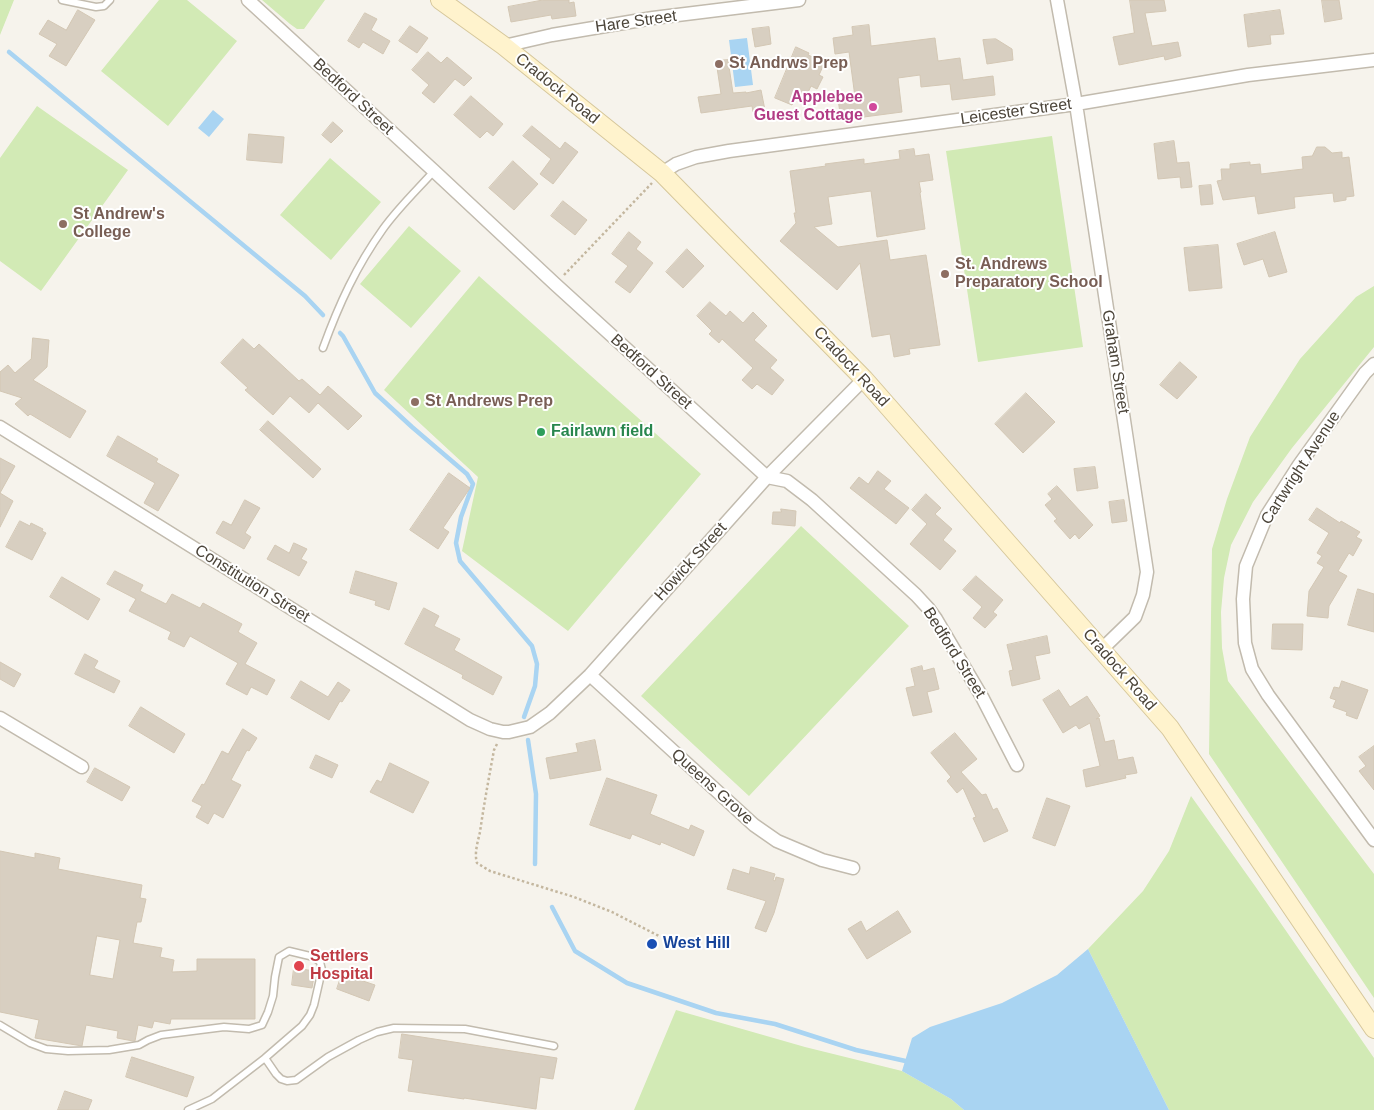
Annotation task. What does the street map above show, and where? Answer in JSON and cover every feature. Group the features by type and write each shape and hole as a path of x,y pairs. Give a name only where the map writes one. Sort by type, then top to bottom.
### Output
{"main road":[{"name":"Cradock Road","path":"440,0 504,46 662,173 864,379 1170,728 1374,1029"}],"street":[{"name":"Bedford Street","path":"248,0 767,477 787,481 812,500 916,595 936,619 982,697 1017,765"},
{"name":"Hare Street","path":"504,46 552,35 653,18 800,0"},
{"name":"Graham Street","path":"1057,0 1076,104 1147,572 1143,595 1135,617 1101,650"},
{"name":"Leicester Street","path":"662,173 676,164 696,157 729,151 1076,104 1248,75 1374,60"},
{"name":"Cartwright Avenue","path":"1374,364 1364,373 1299,465 1267,515 1246,566 1243,599 1245,643 1252,669 1268,695 1374,840"},
{"name":"Howick Street","path":"506,732 530,727 550,713 590,675 767,477 864,379"},
{"name":"Constitution Street","path":"0,427 446,705 490,729 506,732"},
{"name":"Queens Grove","path":"590,675 754,825 777,841 822,860 853,868"},
{"path":"0,718 82,767"}],"lane":[{"path":"62,0 96,8 104,6 110,0"},
{"path":"323,348 348,285 362,260 394,215 434,171"},
{"path":"0,1025 30,1043 46,1049 68,1051 109,1050 139,1045 161,1035 224,1027 248,1029 262,1025 268,1012 273,996 279,957 289,951 314,957 320,962 322,970 314,1005 302,1026 265,1058 212,1099 188,1110"},
{"path":"265,1058 281,1078 296,1080 328,1057 359,1040 377,1032 394,1028 465,1029 554,1046"}],"path":[{"path":"555,284 662,173"},
{"path":"506,732 494,750 492,759 477,849 477,863 490,871 574,897 612,912 659,936"}],"green space":[{"path":"0,0 14,0 0,35"},
{"path":"159,0 187,0 237,41 168,126 101,71"},
{"path":"262,0 325,0 304,29 297,29"},
{"path":"37,106 128,170 41,291 0,261 0,158"},
{"path":"1052,136 1083,347 978,362 946,151"},
{"path":"330,158 381,202 331,260 280,215"},
{"path":"409,226 461,271 411,328 360,284"},
{"name":"Fairlawn field","path":"479,276 701,474 568,631 462,551 478,477 384,390"},
{"path":"1374,286 1374,347 1292,448 1253,502 1231,545 1224,578 1221,612 1222,648 1228,681 1374,874 1374,998 1209,754 1212,549 1227,499 1250,437 1300,359 1356,297"},
{"path":"801,526 909,626 749,796 641,696"},
{"path":"1191,796 1374,1058 1374,1110 1169,1110 1088,949 1143,891 1169,851"},
{"path":"676,1010 805,1047 902,1071 951,1099 964,1110 634,1110"}],"water":[{"path":"747,38 753,85 735,87 729,40"},
{"path":"213,110 224,119 209,137 198,128"},
{"path":"1088,949 1169,1110 964,1110 951,1099 902,1071 912,1038 930,1027 1002,1003 1057,975"}],"building":[{"path":"543,0 569,0 569,3 574,2 576,16 552,19 551,15 511,22 508,7"},
{"path":"1130,0 1164,0 1166,11 1145,13 1152,46 1178,42 1181,56 1165,60 1164,56 1119,65 1113,37 1134,33"},
{"path":"1322,0 1339,0 1342,19 1325,22"},
{"path":"78,10 95,20 66,66 49,56 57,44 39,34 48,20 66,30"},
{"path":"1280,10 1284,34 1270,35 1271,44 1248,47 1244,15"},
{"path":"365,13 377,19 371,30 390,41 383,54 363,42 359,48 348,41"},
{"path":"869,25 871,46 935,38 938,61 960,58 963,80 993,76 995,95 952,100 950,84 921,87 920,75 898,78 902,112 841,120 838,99 855,97 849,52 835,54 833,38 853,35 852,27"},
{"path":"410,26 428,38 417,53 399,41"},
{"path":"769,27 771,44 755,47 752,29"},
{"path":"996,39 1012,49 1013,60 987,64 983,40"},
{"path":"796,47 809,53 808,55 825,62 819,75 823,77 817,89 811,86 803,103 795,99 792,105 775,98"},
{"path":"428,52 441,63 447,57 472,78 464,86 455,79 434,103 422,93 429,85 412,70"},
{"path":"728,60 733,93 761,90 765,110 753,112 752,106 701,113 698,97 721,94 716,61"},
{"path":"471,96 503,124 493,136 487,131 480,138 454,115"},
{"path":"333,122 343,131 331,143 322,135"},
{"path":"532,126 560,149 565,142 578,152 553,184 540,174 551,159 523,136"},
{"path":"249,134 284,137 282,163 247,160"},
{"path":"1174,141 1177,163 1189,162 1192,187 1181,188 1180,177 1158,179 1154,144"},
{"path":"1317,147 1325,147 1332,153 1342,152 1342,158 1349,157 1354,196 1346,197 1346,200 1334,202 1333,193 1294,197 1295,208 1258,214 1255,196 1223,200 1217,181 1222,180 1221,169 1230,169 1230,164 1250,162 1250,165 1260,164 1261,174 1303,169 1302,157 1312,156"},
{"path":"914,149 915,156 929,154 933,180 919,182 925,229 877,237 871,191 828,197 832,224 814,227 838,247 887,240 890,260 926,255 940,345 909,349 910,354 894,357 890,334 872,337 860,263 837,290 780,241 796,223 790,171 864,159 864,164 900,159 899,151"},
{"path":"513,161 538,184 514,210 489,188"},
{"path":"1211,185 1213,204 1201,205 1199,186"},
{"path":"563,201 587,220 575,235 551,216"},
{"path":"629,232 641,242 636,249 653,263 630,293 615,282 628,266 612,254"},
{"path":"1275,232 1287,272 1269,277 1263,259 1244,265 1237,244"},
{"path":"1218,245 1222,288 1189,291 1184,248"},
{"path":"687,249 704,266 683,288 666,272"},
{"path":"710,302 726,316 730,311 743,323 753,312 767,326 754,340 777,360 770,368 784,380 772,395 757,384 752,389 742,380 753,368 722,339 719,343 709,334 712,331 697,316"},
{"path":"33,338 49,340 47,367 33,380 86,411 70,438 30,414 28,416 15,404 22,398 0,391 0,372 8,365 15,373 31,359"},
{"path":"243,339 254,349 259,344 299,381 302,379 320,395 328,386 362,416 348,430 318,403 309,413 290,396 273,415 245,390 248,388 221,363"},
{"path":"1180,362 1197,377 1177,399 1160,385"},
{"path":"1026,393 1055,422 1023,453 995,424"},
{"path":"268,421 321,469 313,478 260,430"},
{"path":"118,436 158,459 156,462 179,475 158,511 144,503 155,483 107,456"},
{"path":"0,458 15,466 0,493"},
{"path":"1095,467 1098,488 1077,491 1074,469"},
{"path":"878,471 891,481 884,489 909,508 896,524 850,488 859,477 868,484"},
{"path":"449,473 470,488 443,528 449,532 438,549 410,530"},
{"path":"1057,486 1093,525 1079,539 1075,534 1070,539 1054,521 1057,519 1045,505 1052,499 1048,494"},
{"path":"0,493 13,501 0,527"},
{"path":"926,494 941,508 935,514 952,529 943,540 956,551 940,570 910,544 927,524 912,510"},
{"path":"245,500 260,508 245,533 251,537 244,549 216,533 223,521 231,525"},
{"path":"1124,500 1127,521 1112,523 1109,502"},
{"path":"1317,508 1340,523 1341,521 1360,532 1356,537 1362,540 1353,556 1349,553 1338,571 1347,576 1329,606 1328,618 1307,616 1309,591 1324,567 1317,563 1322,556 1317,553 1329,533 1309,520"},
{"path":"781,509 796,511 795,526 772,524 773,512 781,512"},
{"path":"20,521 30,526 31,523 43,529 42,531 46,533 32,560 6,547"},
{"path":"294,543 307,549 301,559 307,562 299,576 267,559 275,545 289,553"},
{"path":"115,571 143,585 140,591 166,604 172,594 200,608 203,603 242,624 238,632 257,643 245,664 275,680 267,695 251,687 247,695 226,684 238,663 190,636 184,647 168,639 171,632 129,611 136,599 107,584"},
{"path":"356,571 397,583 389,610 375,605 376,601 350,593"},
{"path":"976,576 1003,600 993,612 997,615 985,628 973,618 982,607 963,590"},
{"path":"62,577 100,599 88,620 50,597"},
{"path":"1358,589 1374,594 1374,632 1348,625"},
{"path":"424,608 439,616 434,626 460,639 454,650 502,677 493,695 462,678 463,675 405,644"},
{"path":"1273,624 1303,624 1302,650 1272,649"},
{"path":"1047,636 1050,653 1035,656 1040,679 1012,686 1009,671 1013,670 1007,645"},
{"path":"85,654 98,661 94,668 120,681 114,693 75,674"},
{"path":"0,662 21,674 14,687 0,679"},
{"path":"922,666 923,671 934,668 939,689 927,692 932,712 913,716 906,688 915,686 911,669"},
{"path":"301,681 328,697 338,682 350,690 342,702 340,701 329,720 291,698"},
{"path":"1342,681 1368,690 1357,719 1346,715 1347,712 1333,707 1336,700 1330,698 1334,687 1339,688"},
{"path":"1059,690 1070,707 1087,696 1100,716 1096,719 1099,718 1105,742 1114,740 1118,760 1133,757 1137,773 1125,775 1126,778 1086,787 1083,770 1100,766 1090,723 1079,729 1076,725 1063,733 1043,700"},
{"path":"141,707 185,734 174,753 129,726"},
{"path":"243,729 257,738 249,751 247,750 231,780 241,785 223,818 214,813 208,824 196,817 202,806 192,801 202,784 204,785 222,751 228,754"},
{"path":"955,733 977,759 961,772 982,795 986,794 993,810 997,808 1008,831 984,842 973,818 976,817 963,788 957,793 947,781 951,777 931,753"},
{"path":"595,740 601,770 550,779 546,758 578,752 576,744"},
{"path":"1374,746 1374,790 1359,771 1366,766 1359,757"},
{"path":"316,755 338,765 332,778 310,768"},
{"path":"390,763 429,782 413,813 370,792 377,780 381,782"},
{"path":"95,768 130,787 122,801 87,782"},
{"path":"607,778 657,795 650,814 689,830 691,825 704,831 694,856 661,842 660,845 632,834 630,839 590,825"},
{"path":"1047,798 1070,806 1055,846 1033,838"},
{"path":"0,851 35,858 35,853 60,858 58,869 142,885 140,898 146,899 141,922 137,922 133,943 162,948 160,957 174,960 172,972 197,971 197,959 255,959 255,1019 171,1019 170,1024 154,1021 152,1028 138,1025 135,1041 117,1038 118,1031 86,1025 82,1046 35,1038 39,1020 0,1012","holes":["97,936 120,940 113,979 90,975"]},
{"path":"751,867 775,874 773,880 775,881 776,877 784,879 766,932 755,928 766,901 727,889 733,869 749,874"},
{"path":"898,911 911,932 867,959 848,929 861,921 866,931"},
{"path":"294,968 315,971 312,988 292,985"},
{"path":"342,974 375,985 369,1001 337,989"},
{"path":"402,1034 557,1058 553,1079 540,1077 536,1109 408,1091 413,1060 399,1058"},
{"path":"132,1057 194,1077 187,1097 126,1077"},
{"path":"65,1091 92,1100 88,1110 58,1110"}],"waterway":[{"path":"9,52 305,296 323,315"},
{"path":"340,333 375,393 467,474 473,484 461,517 456,543 460,561 532,646 537,664 535,686 524,717"},
{"path":"528,740 536,794 535,864"},
{"path":"552,907 575,951 627,983 716,1013 775,1024 856,1050 910,1062"}],"place":[{"name":"St Andrws Prep","path":"719,64"},
{"name":"Applebee Guest Cottage","path":"873,107"},
{"name":"St Andrew's College","path":"63,224"},
{"name":"St. Andrews Preparatory School","path":"945,274"},
{"name":"St Andrews Prep","path":"415,402"},
{"name":"Fairlawn field","path":"541,432"},
{"name":"West Hill","path":"652,944"},
{"name":"Settlers Hospital","path":"299,966"}]}
